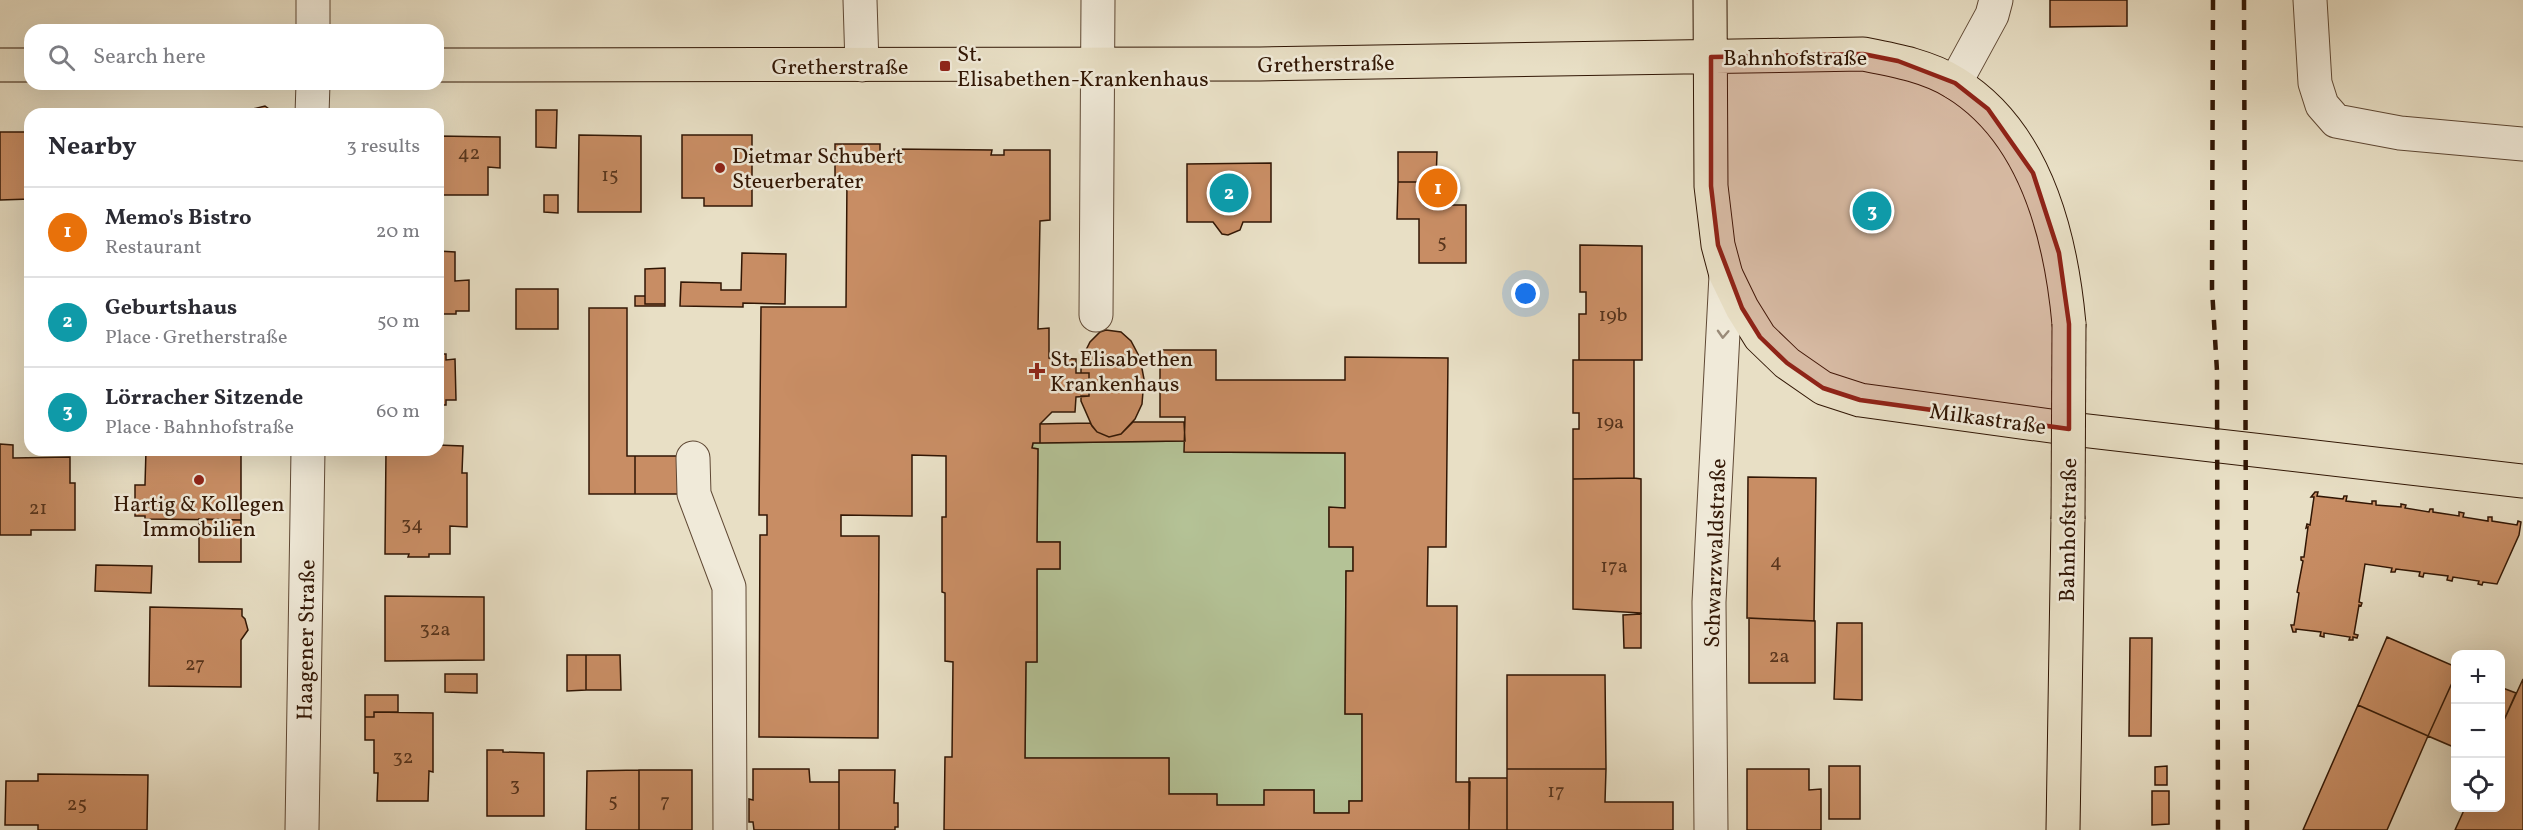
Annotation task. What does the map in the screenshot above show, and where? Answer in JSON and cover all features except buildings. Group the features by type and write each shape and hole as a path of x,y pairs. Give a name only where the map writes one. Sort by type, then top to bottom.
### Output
{"main road":[{"path":"1710,0 1711,57"},
{"name":"Bahnhofstraße","path":"1711,57 1863,54 1898,61 1955,83 1988,109 2017,145 2033,173 2045,204 2059,253 2069,324 2063,830"},
{"name":"Gretherstraße","path":"444,65 1098,65 1711,57"},
{"name":"Milkastraße","path":"1711,57 1711,186 1718,245 1726,275 1742,308 1760,337 1786,363 1823,388 1860,400 2080,430 2523,482"},
{"path":"0,65 24,65"}],"street":[{"path":"313,0 313,24"},
{"path":"860,0 862,65"},
{"path":"1096,315 1098,0"},
{"path":"1955,83 1992,15 1996,0"},
{"path":"2310,0 2315,82 2322,105 2336,121 2400,133 2523,144"},
{"path":"312,108 313,90"},
{"name":"Schwarzwaldstraße","path":"1711,830 1709,602 1726,275"},
{"name":"Haagener Straße","path":"302,830 308,456"},
{"path":"693,458 694,494 729,587 730,830"}],"highlighted area":[{"path":"1863,54 1898,61 1955,83 1988,109 2033,173 2059,253 2069,324 2069,429 1860,400 1823,388 1787,363 1760,337 1742,308 1718,245 1711,186 1711,57"}],"green space":[{"path":"1185,441 1185,452 1345,453 1345,508 1329,508 1329,546 1353,547 1353,571 1346,571 1345,714 1362,714 1362,801 1349,801 1349,813 1314,813 1314,790 1265,790 1264,805 1217,805 1216,794 1169,794 1169,758 1025,758 1026,662 1037,662 1037,569 1060,569 1060,542 1037,542 1038,449 1032,448 1033,443"}],"railway":[{"path":"2213,0 2212,289 2217,371 2218,830"},
{"path":"2244,0 2247,830"}],"place":[{"name":"St. Elisabethen-Krankenhaus","path":"945,66"},
{"name":"Dietmar Schubert Steuerberater","path":"720,168"},
{"name":"Memo's Bistro","path":"1438,188"},
{"name":"Geburtshaus","path":"1229,193"},
{"name":"Lörracher Sitzende","path":"1872,211"},
{"name":"St. Elisabethen Krankenhaus","path":"1037,371"},
{"name":"Hartig & Kollegen Immobilien","path":"199,480"}]}
